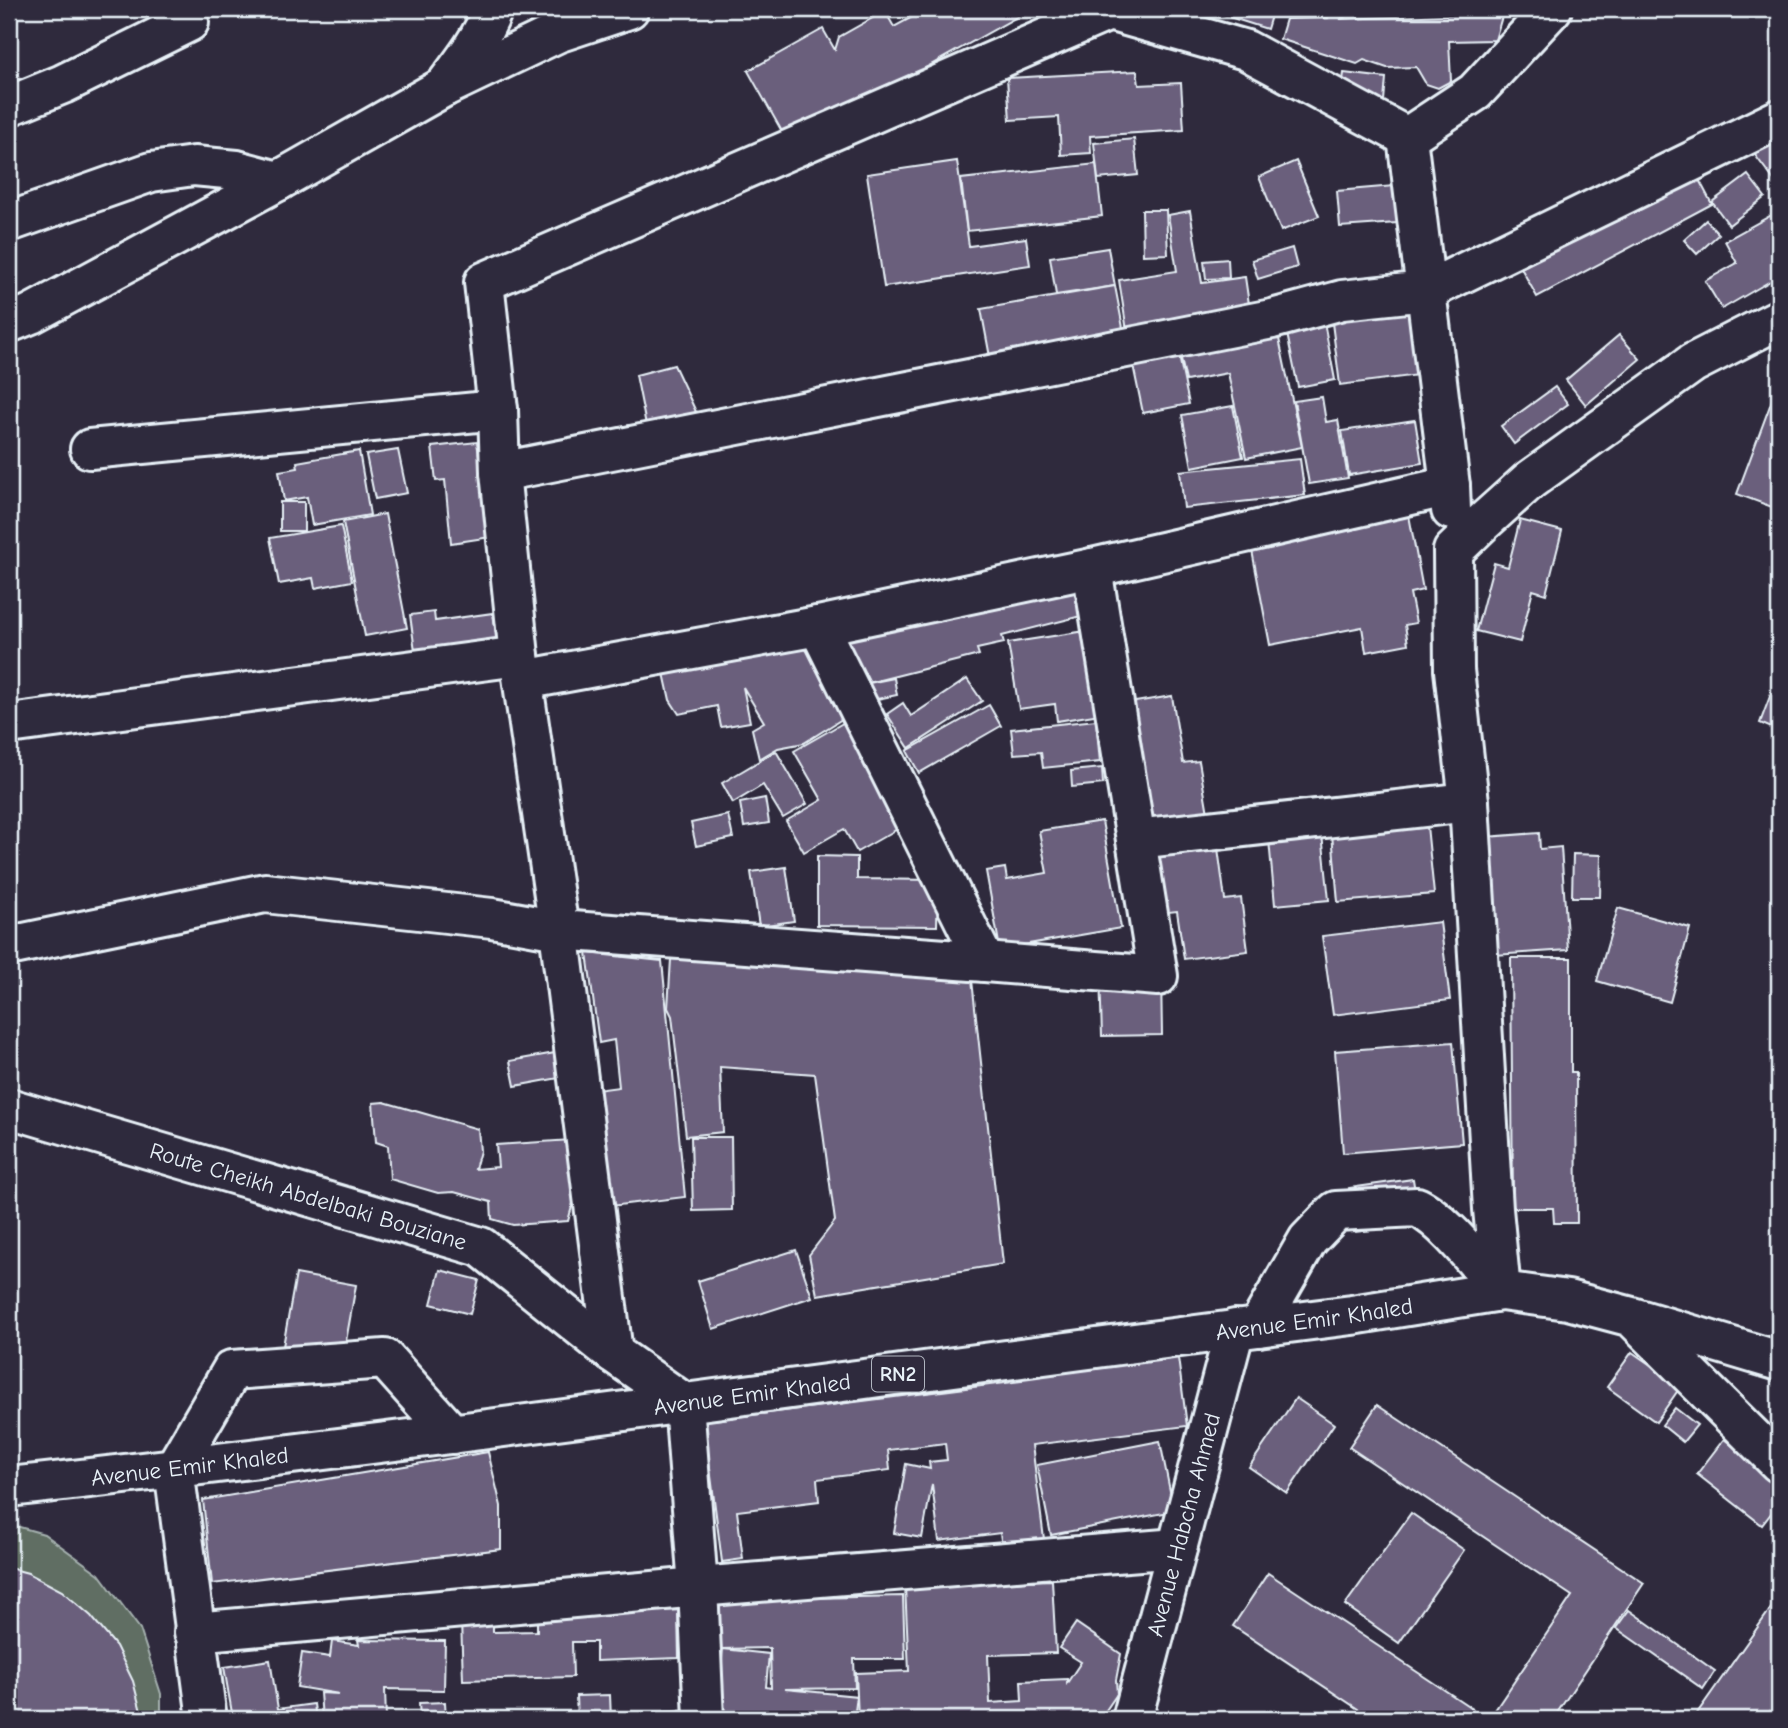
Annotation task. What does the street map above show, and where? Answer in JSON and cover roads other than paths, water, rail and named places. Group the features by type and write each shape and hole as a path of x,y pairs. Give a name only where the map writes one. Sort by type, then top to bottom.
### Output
{"street":[{"path":"444,87 469,55 493,9"},
{"path":"9,323 31,314 278,181 444,87 557,33 629,9"},
{"path":"1407,137 1475,92 1552,9"},
{"path":"613,1353 559,930 521,668 500,472 498,410 484,282 1109,11 1246,50 1407,137"},
{"path":"9,106 63,84 190,22"},
{"path":"500,472 1272,320 1342,300 1426,291 1779,119"},
{"path":"1407,137 1450,486 1454,670 1469,802 1493,1209 1501,1291"},
{"path":"9,222 151,172 194,166 237,170 278,181"},
{"path":"1453,551 1530,480 1693,363 1779,319"},
{"path":"90,449 498,410"},
{"path":"9,724 521,668 818,626 1092,568 1450,486"},
{"path":"9,946 265,893 492,918 559,930 1158,976 1092,568"},
{"path":"818,626 985,962"},
{"path":"1136,839 1469,802"},
{"name":"Route Cheikh Abdelbaki Bouziane","path":"9,1108 481,1247 613,1353 684,1403"},
{"name":"Avenue Habcha Ahmed","path":"1132,1719 1177,1548 1247,1328 1308,1240 1336,1211 1417,1207 1440,1223 1501,1291"},
{"name":"Avenue Emir Khaled","path":"9,1488 452,1434 1352,1315 1501,1291 1568,1300 1779,1361"},
{"path":"1632,1317 1779,1463"},
{"path":"206,1719 174,1469 232,1370 385,1359 452,1434"},
{"path":"684,1403 698,1587 704,1719"},
{"path":"194,1632 1177,1548"}]}
